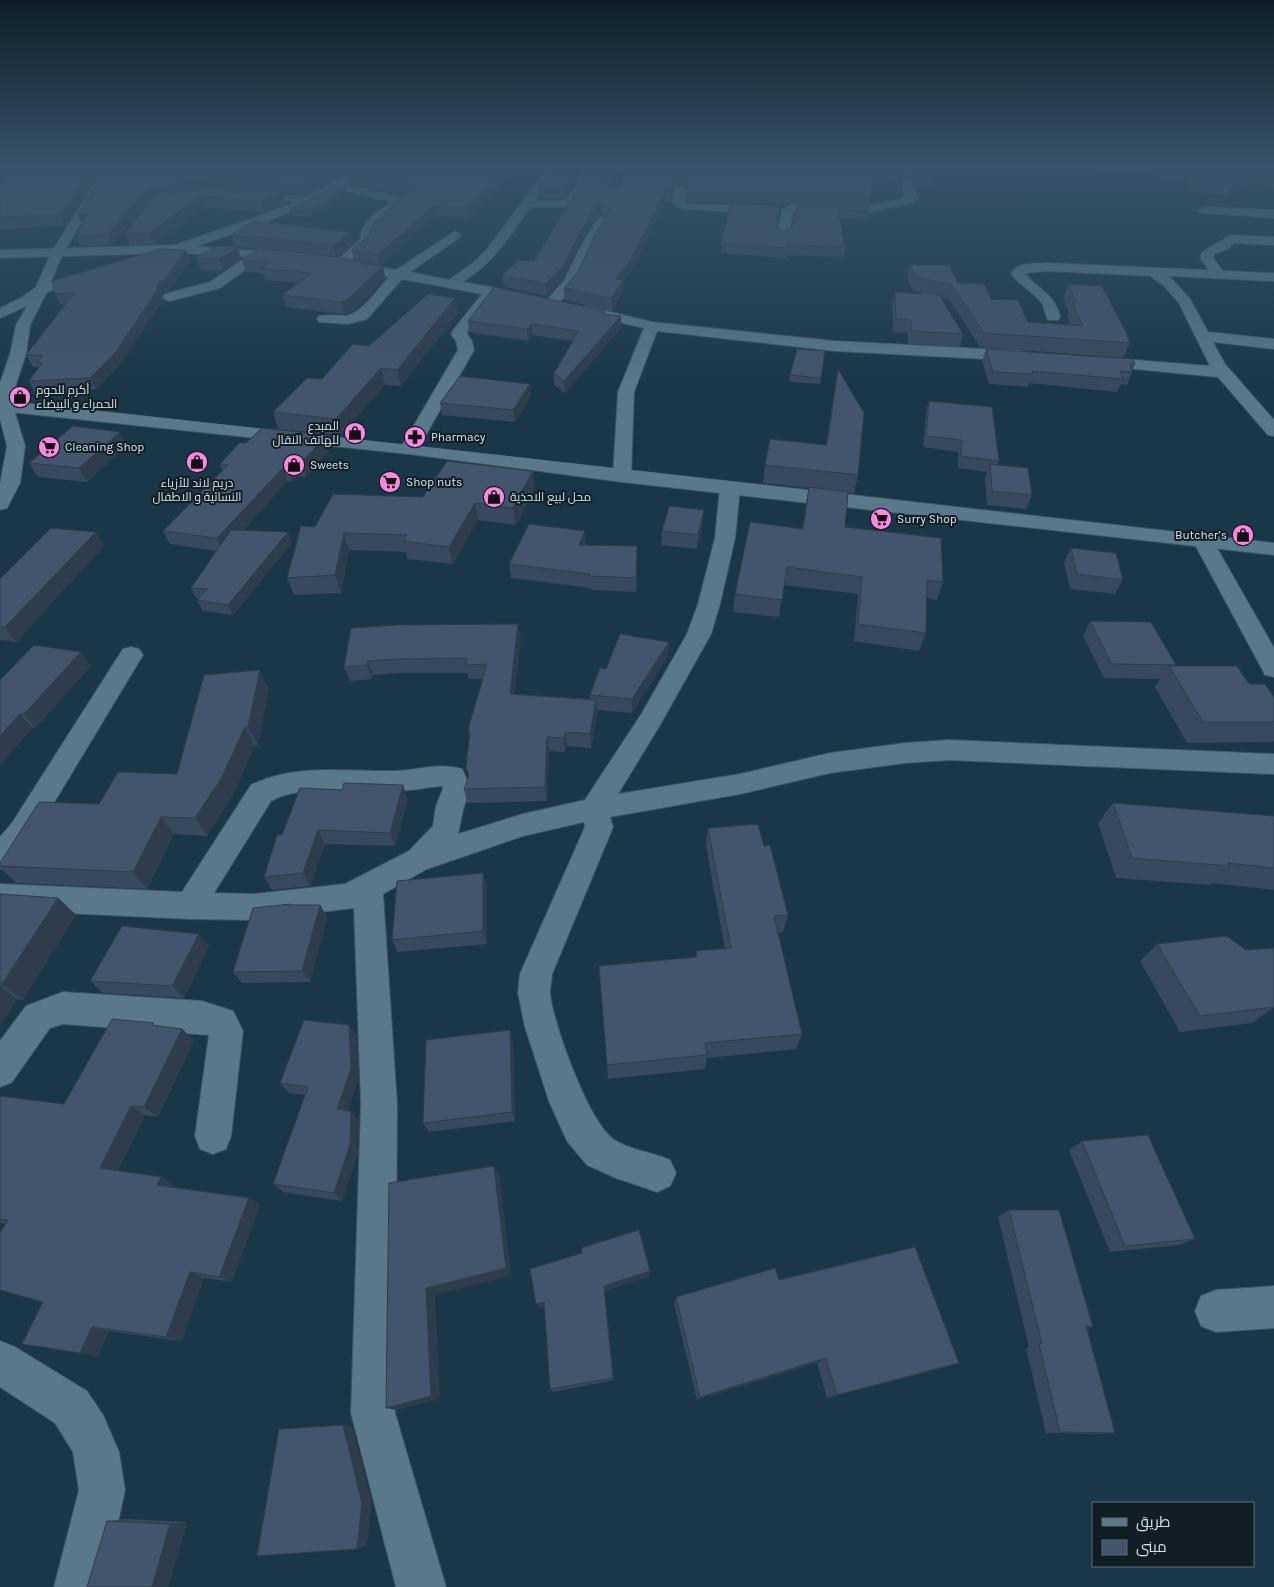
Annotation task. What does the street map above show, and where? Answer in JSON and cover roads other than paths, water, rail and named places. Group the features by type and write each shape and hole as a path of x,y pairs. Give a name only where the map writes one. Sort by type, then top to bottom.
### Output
{"street":[{"path":"0,504 10,483 16,446 3,406 18,354 22,325 34,307 40,290 66,239"},
{"path":"117,250 126,239"},
{"path":"132,263 177,250 206,239"},
{"path":"367,239 335,262 552,302 652,326 862,348 1034,357"},
{"path":"324,319 348,320 362,316 398,275 449,239"},
{"path":"453,283 486,259 502,239"},
{"path":"552,302 570,283 591,239"},
{"path":"1220,274 1206,258 1208,252 1224,246 1231,239"},
{"path":"1232,239 1274,242"},
{"path":"0,254 177,250 233,252 303,258"},
{"path":"170,297 216,285 258,255"},
{"path":"1053,318 1049,303 1021,278 1018,274 1019,271 1026,268 1047,268 1274,277"},
{"path":"0,314 26,301 40,290 104,271"},
{"path":"1154,272 1169,283 1185,302 1210,354 1222,372 1274,431"},
{"path":"409,449 466,350 464,341 459,334 461,329 491,292"},
{"path":"622,476 626,392 652,326"},
{"path":"1203,336 1274,344"},
{"path":"964,337 974,354"},
{"path":"1084,361 1222,372"},
{"path":"3,406 409,449 622,476 1274,549"},
{"path":"594,809 651,719 699,634 709,604 725,538 730,488"},
{"path":"1203,541 1274,670"},
{"path":"0,857 22,831 131,655"},
{"path":"0,897 190,906 254,907 348,897 368,888 417,860 523,825 594,809 740,784 830,764 905,753 949,750 1274,764"},
{"path":"190,906 261,793 274,786 337,781 400,781 428,776 452,776 457,789 450,806 446,831 417,860"},
{"path":"594,809 600,827 536,974 534,993 545,1036 567,1101 580,1128 600,1152 629,1165 657,1173"},
{"path":"368,888 379,1104 373,1413 421,1587"},
{"path":"0,1070 38,1017 63,1008 202,1017 221,1022 226,1031 213,1136"},
{"path":"1216,1311 1274,1307"},
{"path":"0,1362 71,1407 87,1430 96,1452 102,1490 79,1587"}],"place":[{"name":"أكرم للحوم الحمراء و البيضاء","path":"20,397"},
{"name":"المبدع للهاتف النقال","path":"355,433"},
{"name":"Pharmacy","path":"415,437"},
{"name":"Cleaning Shop","path":"49,447"},
{"name":"دريم لاند للأزياء النسائية و الاطفال","path":"197,462"},
{"name":"Sweets","path":"294,465"},
{"name":"Shop nuts","path":"390,482"},
{"name":"محل لبيع الاحذية","path":"494,497"},
{"name":"Surry Shop","path":"881,519"},
{"name":"Butcher’s","path":"1243,535"}]}
